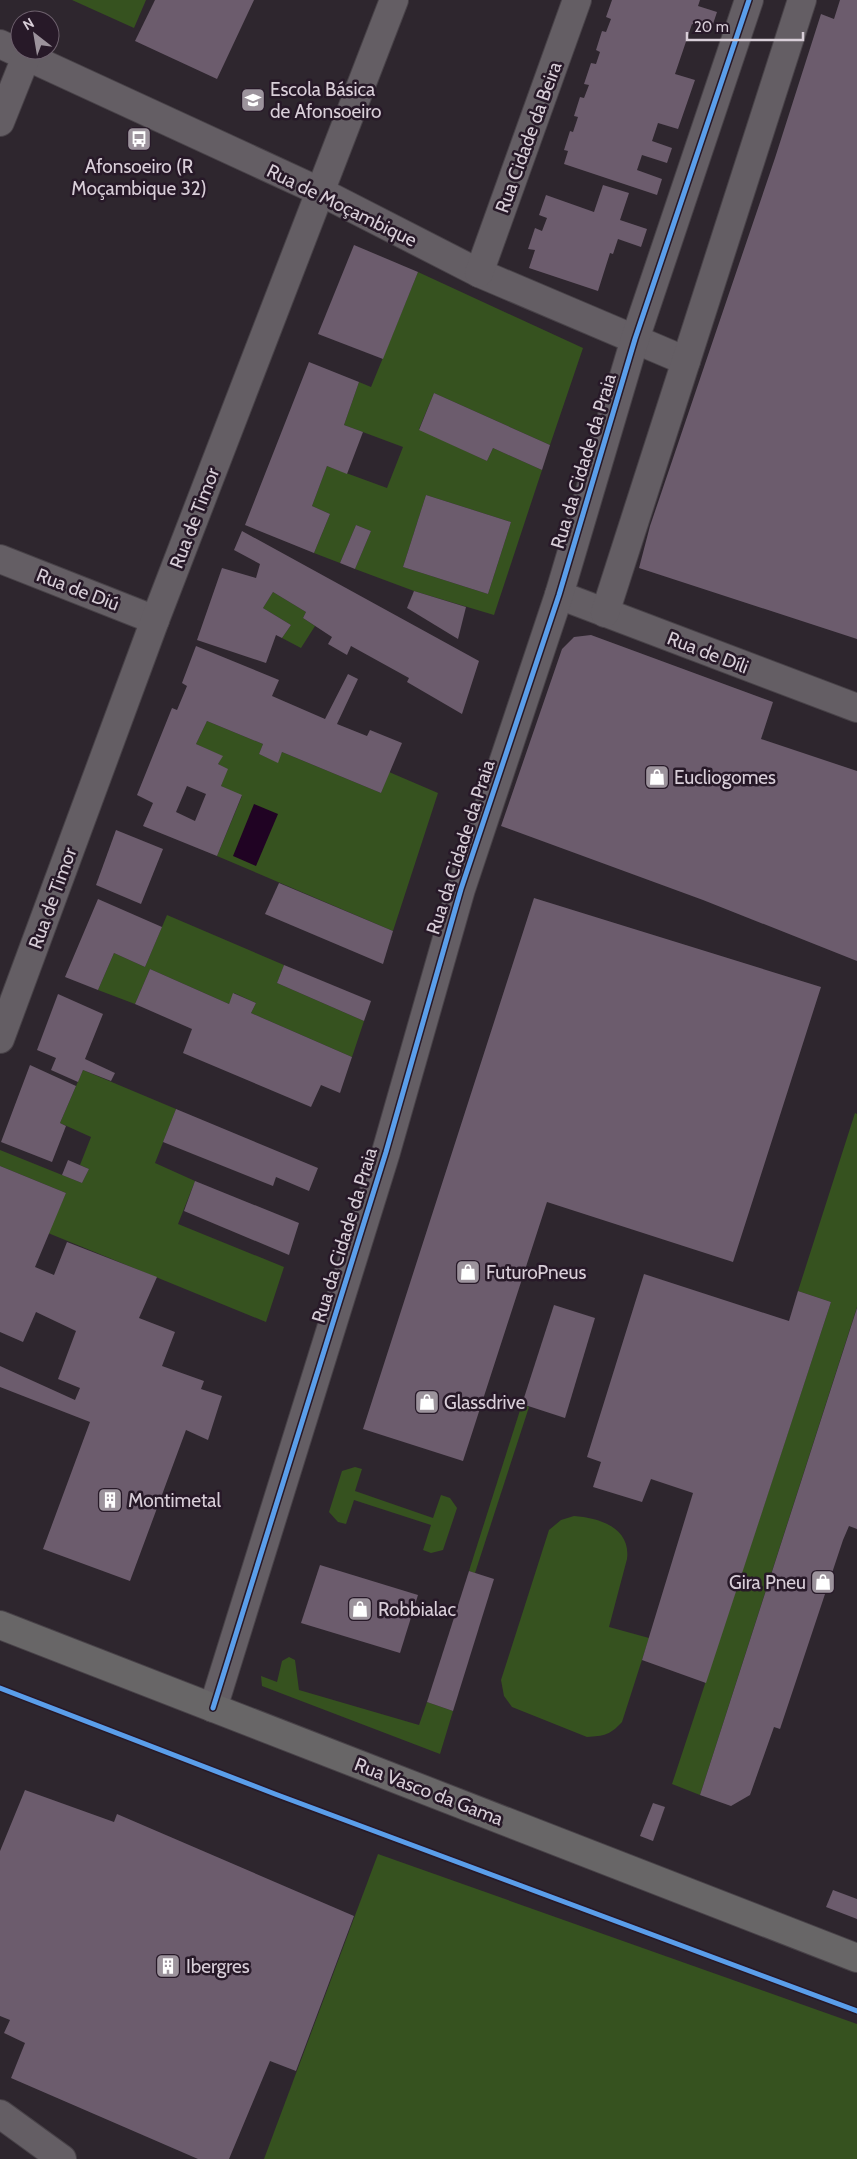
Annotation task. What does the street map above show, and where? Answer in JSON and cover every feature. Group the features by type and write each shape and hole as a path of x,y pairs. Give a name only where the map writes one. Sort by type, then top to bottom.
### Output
{"main road":[{"name":"Rua Vasco da Gama","path":"0,1625 857,1958"}],"street":[{"name":"Rua de Timor","path":"0,1039 155,620 394,0"},
{"name":"Rua Cidade da Beira","path":"479,273 577,0"},
{"name":"Rua da Cidade da Praia","path":"213,1708 386,1152 461,889 559,595 635,339 749,0"},
{"path":"605,613 802,0"},
{"path":"0,122 24,60"},
{"name":"Rua de Moçambique","path":"35,60 321,192 479,273 686,361"},
{"name":"Rua de Diú","path":"0,559 155,620"},
{"name":"Rua de Díli","path":"559,595 857,708"},
{"path":"0,2114 62,2159"}],"green space":[{"path":"72,0 146,0 134,28"},
{"path":"418,272 583,348 550,445 434,393 419,429 487,461 493,448 542,470 494,615 414,591 355,569 371,531 356,525 340,563 314,553 330,514 312,506 327,466 387,488 403,447 344,425 359,382 371,387","holes":["426,495 511,522 488,594 403,567"]},
{"path":"273,592 306,612 303,618 315,626 301,648 282,638 291,625 263,608"},
{"path":"207,721 263,744 259,754 277,762 282,752 381,793 389,772 438,793 393,931 217,856 242,796 221,786 227,769 218,764 222,756 196,744"},
{"path":"167,915 284,965 277,983 364,1021 352,1057 251,1013 256,1003 234,993 229,1004 150,969 135,1004 98,990 114,953 145,967"},
{"path":"83,1070 176,1109 155,1163 195,1181 178,1224 284,1267 266,1322 48,1233 66,1193 0,1166 0,1150 82,1183 89,1169 80,1165 91,1137 60,1123"},
{"path":"855,1113 857,1114 857,1307 700,1795 672,1784 831,1302 798,1291"},
{"path":"522,1404 529,1407 475,1573 469,1571"},
{"path":"355,1467 362,1469 355,1491 433,1518 441,1495 450,1498 457,1508 443,1550 431,1553 423,1550 431,1525 354,1500 346,1524 338,1522 329,1512 342,1471"},
{"path":"574,1516 603,1522 619,1532 624,1539 627,1548 627,1559 609,1627 649,1638 622,1722 614,1730 593,1737 587,1737 512,1707 504,1696 501,1680 549,1530 561,1520"},
{"path":"289,1657 295,1660 299,1690 419,1725 427,1702 453,1711 440,1754 262,1686 261,1676 277,1682 282,1661"},
{"path":"378,1854 857,2024 857,2159 264,2159"}],"shaded area":[{"path":"254,804 278,814 256,866 233,856"}],"building":[{"path":"155,0 254,0 217,79 135,41"},
{"path":"612,0 700,0 698,6 717,12 711,30 692,24 675,74 695,80 678,129 658,123 652,141 672,148 667,163 642,155 637,170 662,179 657,195 564,164 568,151 564,150 570,131 573,132 578,117 574,116 580,97 584,98 589,85 584,84 591,63 596,64 600,52 596,50 602,31 606,32 611,19 606,17"},
{"path":"840,0 857,0 857,639 639,568 650,526 775,158 821,14 834,19"},
{"path":"603,185 629,193 620,220 647,229 641,247 618,239 613,254 610,253 598,291 529,268 535,250 528,249 535,228 542,231 547,218 539,215 546,195 594,212"},
{"path":"354,245 418,272 383,359 318,334"},
{"path":"309,362 359,382 344,425 363,432 347,474 327,466 312,506 330,514 314,553 245,525"},
{"path":"434,393 550,445 542,470 493,448 487,461 419,430"},
{"path":"426,495 511,522 488,594 403,567"},
{"path":"356,525 371,531 355,569 340,563"},
{"path":"242,531 479,661 462,714 407,682 409,678 351,646 347,655 328,644 332,637 303,618 306,612 273,592 263,608 291,625 282,638 276,635 266,663 197,640 222,568 256,578 260,564 234,550"},
{"path":"414,591 466,607 458,639 407,608"},
{"path":"591,635 773,702 761,739 857,771 857,961 703,900 501,826 562,649 574,637"},
{"path":"196,646 279,680 272,696 325,719 348,674 358,679 337,724 367,736 370,730 402,743 381,793 282,752 278,763 259,754 263,744 207,721 196,744 223,756 218,764 228,769 221,786 242,795 217,856 143,826 153,803 137,795 172,708 177,710 187,686 182,683","holes":["187,786 206,794 195,821 176,812"]},
{"path":"116,830 163,849 141,904 96,885"},
{"path":"279,883 393,931 383,964 265,914"},
{"path":"534,898 821,987 733,1262 547,1202 463,1461 363,1429"},
{"path":"98,899 162,927 145,967 114,953 98,990 65,977"},
{"path":"284,965 371,1001 364,1021 277,983"},
{"path":"150,969 229,1004 233,993 256,1003 251,1013 352,1057 340,1093 321,1085 311,1107 183,1053 192,1029 135,1004"},
{"path":"58,994 103,1014 85,1059 115,1073 111,1081 83,1070 78,1082 51,1070 56,1058 37,1050"},
{"path":"30,1065 76,1086 60,1123 66,1126 52,1162 1,1142"},
{"path":"176,1109 318,1168 309,1191 276,1177 273,1186 163,1142"},
{"path":"68,1160 89,1169 82,1183 62,1175"},
{"path":"0,1166 66,1193 35,1267 54,1275 67,1242 157,1277 139,1318 175,1332 162,1366 204,1381 201,1389 222,1396 208,1440 186,1430 130,1581 43,1549 90,1422 0,1387 0,1366 75,1400 80,1388 58,1379 76,1331 36,1312 23,1342 0,1332"},
{"path":"195,1181 299,1223 289,1255 184,1211"},
{"path":"644,1274 789,1321 798,1291 831,1302 706,1683 642,1660 693,1493 651,1479 642,1502 593,1487 601,1462 587,1457"},
{"path":"554,1305 595,1318 565,1418 522,1404"},
{"path":"857,1308 857,1529 849,1526 843,1540 780,1729 774,1727 750,1795 731,1806 700,1795"},
{"name":"Robbialac","path":"320,1565 418,1595 400,1653 301,1623"},
{"path":"469,1571 494,1579 453,1711 427,1702"},
{"name":"Ibergres","path":"25,1790 114,1822 117,1814 354,1916 296,2071 270,2061 229,2159 198,2159 11,2078 25,2043 4,2033 10,2020 0,2016 0,1851"},
{"path":"653,1803 665,1807 653,1841 640,1836"},
{"path":"833,1890 857,1899 857,1919 826,1907"}],"cycle path":[{"path":"213,1708 386,1152 461,889 559,595 635,339 749,0"},
{"path":"0,1688 275,1794 857,2011"}],"place":[{"name":"Escola Básica de Afonsoeiro","path":"253,100"},
{"name":"Afonsoeiro (R Moçambique 32)","path":"139,139"},
{"name":"Eucliogomes","path":"657,777"},
{"name":"FuturoPneus","path":"468,1272"},
{"name":"Glassdrive","path":"427,1402"},
{"name":"Montimetal","path":"110,1500"},
{"name":"Gira Pneu","path":"823,1582"},
{"name":"Robbialac","path":"360,1609"},
{"name":"Ibergres","path":"168,1966"}]}
